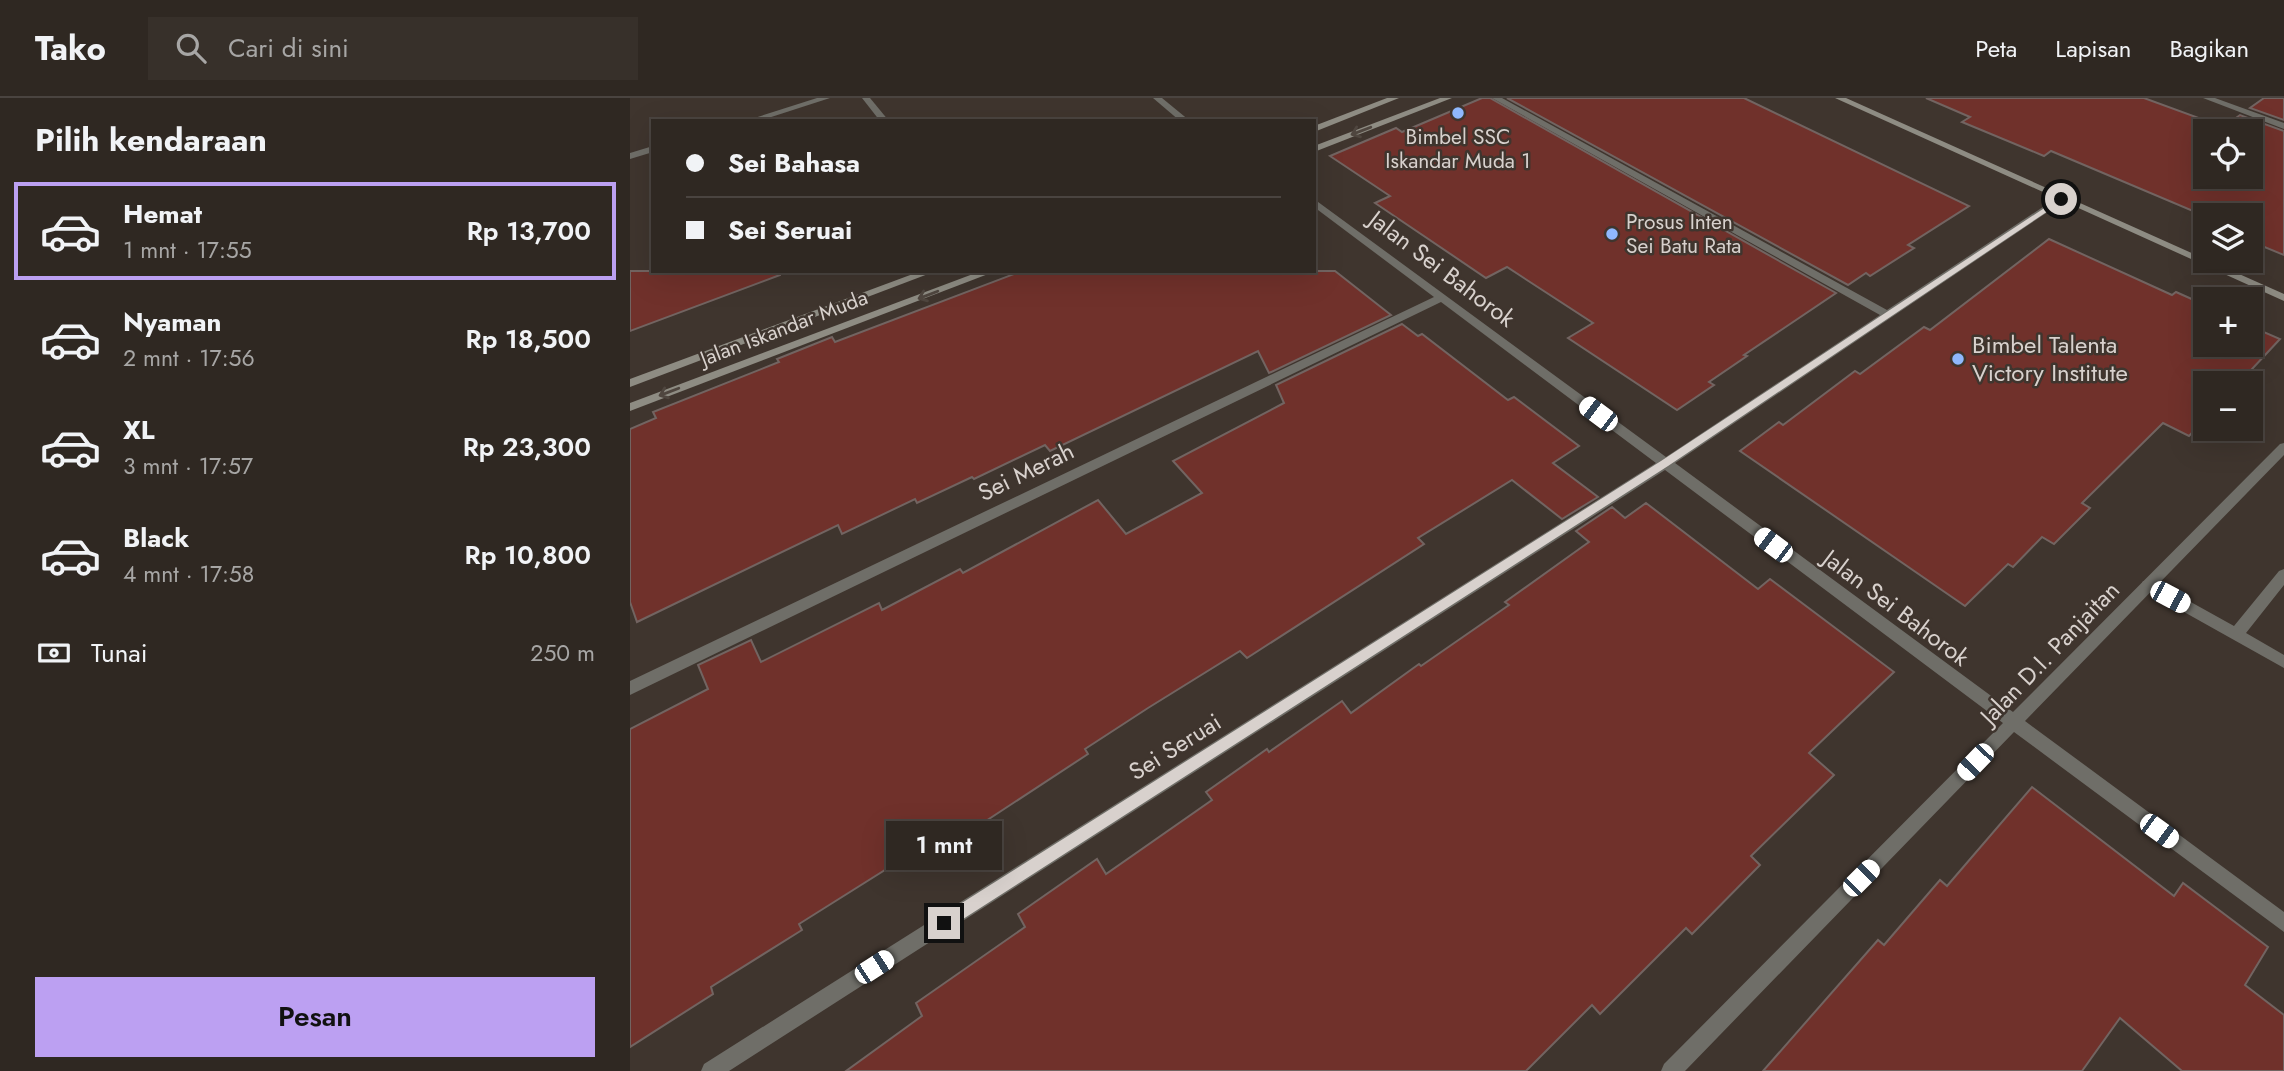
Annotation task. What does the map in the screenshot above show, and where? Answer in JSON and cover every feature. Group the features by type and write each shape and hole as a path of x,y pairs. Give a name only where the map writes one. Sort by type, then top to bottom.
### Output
{"main road":[{"path":"1316,128 1395,98"},
{"path":"1316,148 1448,98"},
{"path":"1839,98 2284,298"},
{"name":"Jalan Iskandar Muda","path":"630,383 926,273"},
{"name":"Jalan Iskandar Muda","path":"630,407 986,273"}],"street":[{"path":"756,119 826,98"},
{"path":"866,98 883,119"},
{"path":"1157,98 1183,119"},
{"path":"1496,98 1887,314"},
{"path":"2212,99 2284,126"},
{"path":"630,156 651,150"},
{"name":"Sei Seruai","path":"711,1071 1664,464 2061,199"},
{"name":"Jalan Sei Bahorok","path":"1316,203 2284,923"},
{"name":"Sei Merah","path":"630,688 1442,297"},
{"name":"Jalan D.I. Panjaitan","path":"1671,1071 2284,447"},
{"path":"2236,633 2284,575"},
{"path":"2148,585 2284,662"}],"building":[{"path":"1482,98 1490,98 1836,293 1744,355 1747,356 1709,382 1714,385 1677,410 1568,338 1593,323 1507,267 1486,278 1375,203 1390,196 1330,156 1396,128 1402,132"},
{"path":"1507,98 1744,98 1969,206 1908,245 1914,248 1870,276 1866,273 1848,285"},
{"path":"1926,98 2144,98 2201,119 2193,119 2193,189 2263,189 2263,123 2284,131 2284,255 2263,246 2263,203 2193,203 2193,211 2051,151 2044,156 1962,122 1970,117"},
{"path":"2264,98 2284,98 2284,120 2250,108"},
{"path":"2240,115 2251,119 2234,119"},
{"path":"2049,239 2172,295 2176,292 2193,300 2193,357 2263,357 2263,332 2280,339 2250,371 2193,371 2193,432 2189,436 2163,423 2082,503 2090,508 2054,544 2042,537 2013,567 2008,564 1965,606 1740,451 1779,422 1783,425 1855,371 1860,374 1924,327 1930,330"},
{"path":"630,271 780,273 780,275 630,331"},
{"path":"1335,271 1391,315 1269,373 1258,351 1050,451 1045,445 917,503 915,499 842,534 838,525 637,622 630,602 630,429 656,418 653,412 779,362 777,359 832,337 835,342 1017,273"},
{"path":"1402,324 1418,336 1422,334 1508,400 1514,397 1579,446 1553,463 1598,497 1562,519 1512,480 1418,538 1424,544 1247,658 1240,651 1148,708 1085,749 1088,754 934,855 928,843 799,924 802,930 711,987 713,994 630,1047 630,729 708,689 698,665 751,640 761,662 879,603 882,610 960,569 963,573 1098,500 1126,534 1202,493 1173,461 1284,403 1276,385"},
{"path":"1646,503 1758,589 1770,579 1894,672 1809,753 1834,775 1751,856 1760,865 1692,934 1686,928 1600,1014 1592,1005 1526,1071 846,1071 922,1016 916,1003 1025,927 1018,914 1097,859 1106,874 1212,800 1206,792 1267,749 1269,752 1342,701 1351,713 1419,664 1421,666 1509,605 1505,602 1589,542 1576,531 1612,507 1625,518"},
{"path":"2032,787 2174,896 2183,883 2268,947 2245,985 2284,1015 2284,1071 2182,1071 2120,1018 2082,1071 1763,1071 1878,940 1884,945 1940,880 1947,886"}],"place":[{"name":"Bimbel SSC Iskandar Muda 1","path":"1458,113"},
{"name":"Prosus Inten Sei Batu Rata","path":"1612,234"},
{"name":"Bimbel Talenta Victory Institute","path":"1958,359"}],"route":[{"path":"944,923 1664,464 2061,199"}]}
